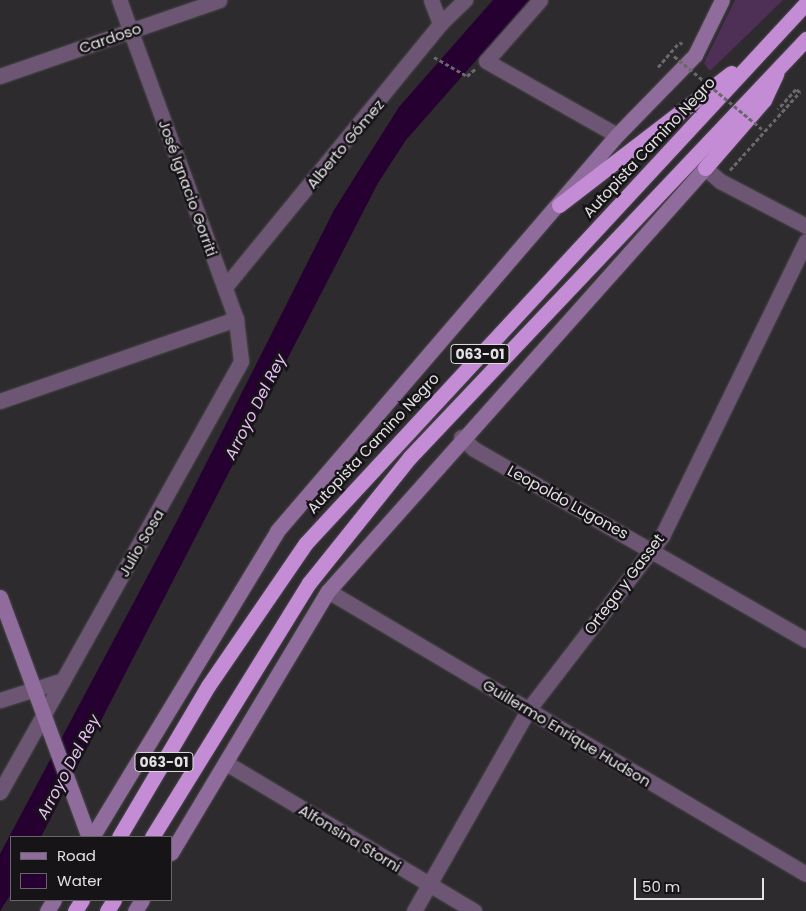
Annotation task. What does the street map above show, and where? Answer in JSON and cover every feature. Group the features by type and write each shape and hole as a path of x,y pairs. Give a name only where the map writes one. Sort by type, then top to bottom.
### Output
{"highway":[{"name":"Autopista Camino Negro","path":"120,836 208,686 333,510 806,3"},
{"path":"559,205 774,39"},
{"name":"063-01","path":"153,836 308,583 410,457 806,39"},
{"path":"705,168 764,100 781,64"}],"street":[{"name":"José Ignacio Gorriti","path":"119,0 236,319 242,343 234,378"},
{"name":"Cardoso","path":"0,76 219,0"},
{"path":"431,0 440,24"},
{"name":"Alberto Gómez","path":"225,287 440,24 465,0"},
{"path":"540,0 486,61 617,136"},
{"path":"92,836 277,531 617,136 695,55 722,0"},
{"path":"172,851 328,591 461,437 705,168 720,181 806,226"},
{"name":"Ortega y Gasset","path":"414,911 528,710 652,550 806,241"},
{"path":"0,401 236,319"},
{"name":"Julio Sosa","path":"0,792 42,714 234,378"},
{"name":"Leopoldo Lugones","path":"461,437 474,450 652,550 806,640"},
{"name":"Guillermo Enrique Hudson","path":"328,591 806,874"},
{"path":"0,598 50,738 91,836"},
{"path":"0,700 32,688 63,680"},
{"name":"Alfonsina Storni","path":"226,763 474,911"}],"path":[{"path":"674,56 762,129 796,89 800,92 720,181"},
{"path":"436,58 467,76"}],"shaded area":[{"path":"735,0 783,0 710,71 704,63"}],"water":[{"name":"Arroyo Del Rey","path":"493,0 529,0 406,140 378,183 42,836 10,836 10,896 0,911 0,854 178,519 334,210 399,107"}]}
